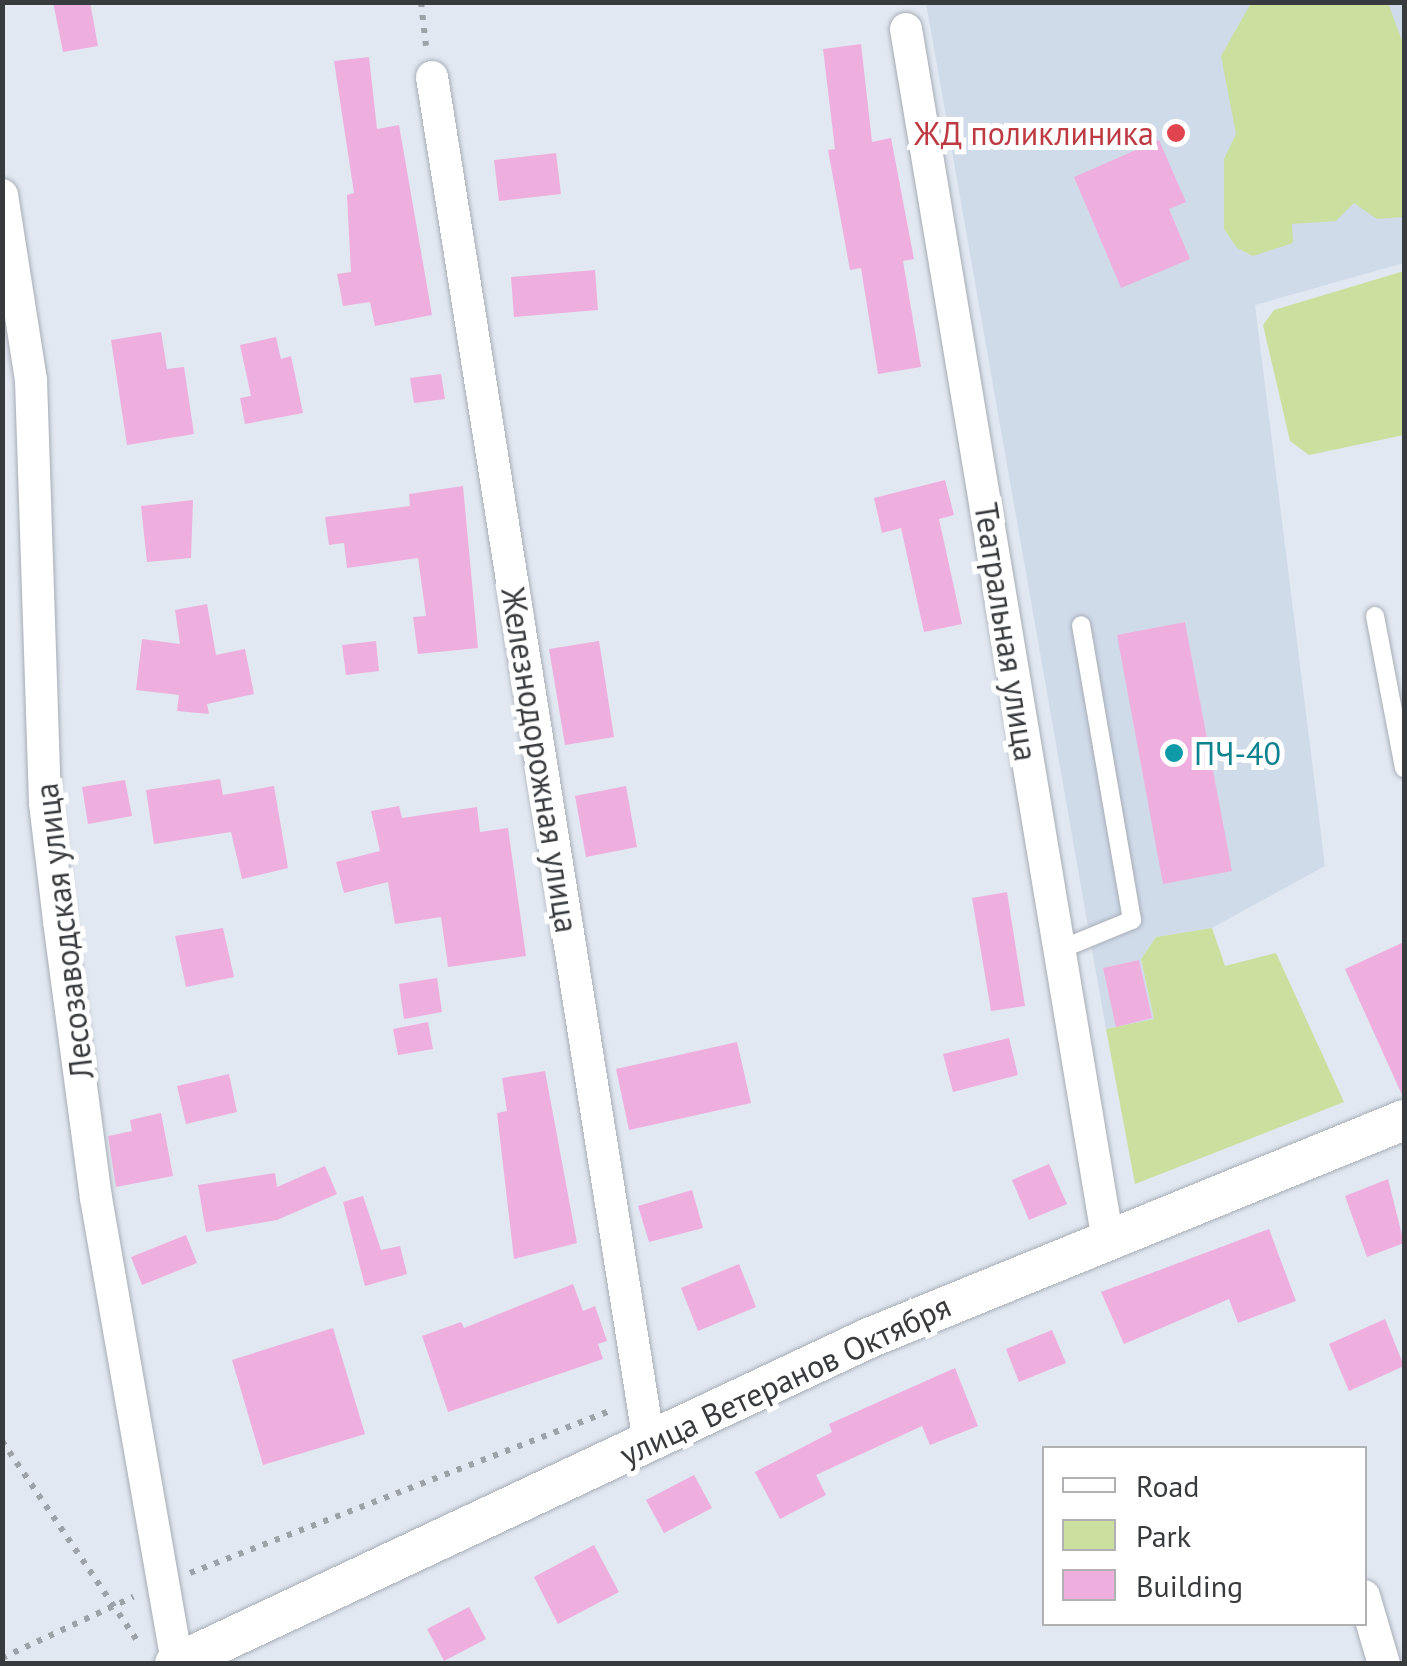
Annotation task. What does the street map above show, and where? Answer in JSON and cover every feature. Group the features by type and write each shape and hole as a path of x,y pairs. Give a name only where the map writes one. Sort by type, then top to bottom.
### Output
{"street":[{"name":"Театральная улица","path":"906,29 1107,1235"},
{"name":"Железнодорожная улица","path":"432,77 649,1443"},
{"name":"Лесозаводская улица","path":"2,195 31,380 46,803 56,901 176,1663"},
{"name":"улица Ветеранов Октября","path":"176,1663 1107,1235 1404,1120"},
{"path":"1367,1606 1384,1664"}],"lane":[{"path":"1375,616 1404,768"},
{"path":"1059,950 1132,920 1081,624"}],"path":[{"path":"421,2 424,39"},
{"path":"2,1658 161,1584 642,1399"},
{"path":"2,1440 151,1664"}],"shaded area":[{"path":"926,3 1404,3 1404,263 1255,305 1325,866 1212,928 1156,937 1141,959 1154,1019 1106,1029"}],"green space":[{"path":"1251,3 1388,3 1404,46 1404,217 1377,219 1354,203 1336,221 1292,224 1293,243 1253,256 1237,248 1224,229 1224,159 1236,134 1221,56"},
{"path":"1404,271 1404,435 1309,455 1290,441 1263,325 1274,310"},
{"path":"1212,928 1225,966 1276,953 1344,1102 1135,1184 1106,1029 1154,1019 1141,959 1156,937"}],"building":[{"path":"53,2 90,2 98,46 63,52"},
{"path":"861,44 872,142 891,138 914,259 903,261 921,367 878,374 861,268 850,270 828,150 835,149 823,49"},
{"path":"369,57 377,129 399,125 432,315 375,326 370,302 343,306 337,274 351,272 347,195 354,193 334,61"},
{"path":"1159,140 1186,202 1169,209 1190,259 1121,288 1074,177"},
{"path":"556,153 561,194 499,201 494,160"},
{"path":"595,270 598,310 514,317 511,277"},
{"path":"161,332 167,369 184,367 194,434 127,445 111,340"},
{"path":"276,337 281,359 291,356 303,413 245,424 240,398 251,396 240,345"},
{"path":"441,374 445,399 414,403 410,378"},
{"path":"945,480 954,515 939,519 962,624 924,632 901,528 882,533 874,498"},
{"path":"463,486 478,648 418,654 413,617 426,616 418,558 347,568 344,543 329,545 325,517 410,506 409,494"},
{"path":"193,500 191,558 147,562 141,506"},
{"path":"207,604 216,655 245,649 254,694 207,704 209,714 177,711 179,695 136,690 142,639 180,644 175,610"},
{"name":"ПЧ-40","path":"1185,622 1232,871 1163,884 1117,635"},
{"path":"376,641 379,671 346,675 342,645"},
{"path":"599,641 614,737 565,745 549,649"},
{"path":"220,779 223,795 274,786 288,868 242,879 231,832 154,844 146,790"},
{"path":"125,780 132,816 88,824 82,787"},
{"path":"626,786 637,847 586,857 575,796"},
{"path":"399,806 402,818 477,807 480,832 508,828 526,956 448,967 441,917 395,924 388,882 344,893 336,862 380,851 371,811"},
{"path":"1007,892 1025,1006 991,1011 972,898"},
{"path":"223,928 234,977 186,987 175,936"},
{"path":"1404,942 1404,1097 1403,1097 1345,969"},
{"path":"1139,960 1152,1018 1116,1027 1103,968"},
{"path":"437,978 442,1012 404,1019 399,984"},
{"path":"428,1022 433,1049 398,1055 393,1029"},
{"path":"1009,1038 1018,1075 953,1092 943,1054"},
{"path":"737,1042 751,1103 629,1130 616,1069"},
{"path":"545,1071 577,1243 514,1259 497,1113 507,1111 502,1078"},
{"path":"229,1074 237,1112 186,1124 177,1086"},
{"path":"161,1113 173,1176 116,1187 108,1136 132,1131 130,1120"},
{"path":"1049,1164 1067,1204 1029,1220 1012,1180"},
{"path":"325,1166 337,1194 277,1220 206,1232 198,1185 275,1173 277,1187"},
{"path":"1388,1179 1404,1243 1367,1257 1345,1196"},
{"path":"692,1190 703,1228 649,1242 638,1206"},
{"path":"363,1196 381,1250 400,1246 407,1274 365,1286 343,1202"},
{"path":"1269,1229 1296,1301 1238,1323 1229,1299 1124,1344 1101,1292"},
{"path":"186,1235 197,1263 142,1285 131,1257"},
{"path":"739,1264 756,1307 698,1331 681,1288"},
{"path":"573,1284 583,1311 595,1306 607,1341 598,1344 603,1359 448,1412 422,1336 461,1322 464,1328"},
{"path":"1385,1319 1404,1366 1349,1391 1329,1344"},
{"path":"333,1328 365,1434 263,1465 232,1360"},
{"path":"1052,1330 1066,1363 1019,1382 1006,1349"},
{"path":"955,1368 978,1426 930,1445 922,1426 816,1475 826,1495 780,1519 755,1472 832,1432 829,1424"},
{"path":"694,1475 712,1508 664,1533 646,1500"},
{"path":"594,1545 619,1592 558,1624 534,1577"},
{"path":"469,1607 486,1639 444,1661 427,1629"}],"place":[{"name":"ЖД поликлиника","path":"1176,133"},
{"name":"ПЧ-40","path":"1174,753"}]}
